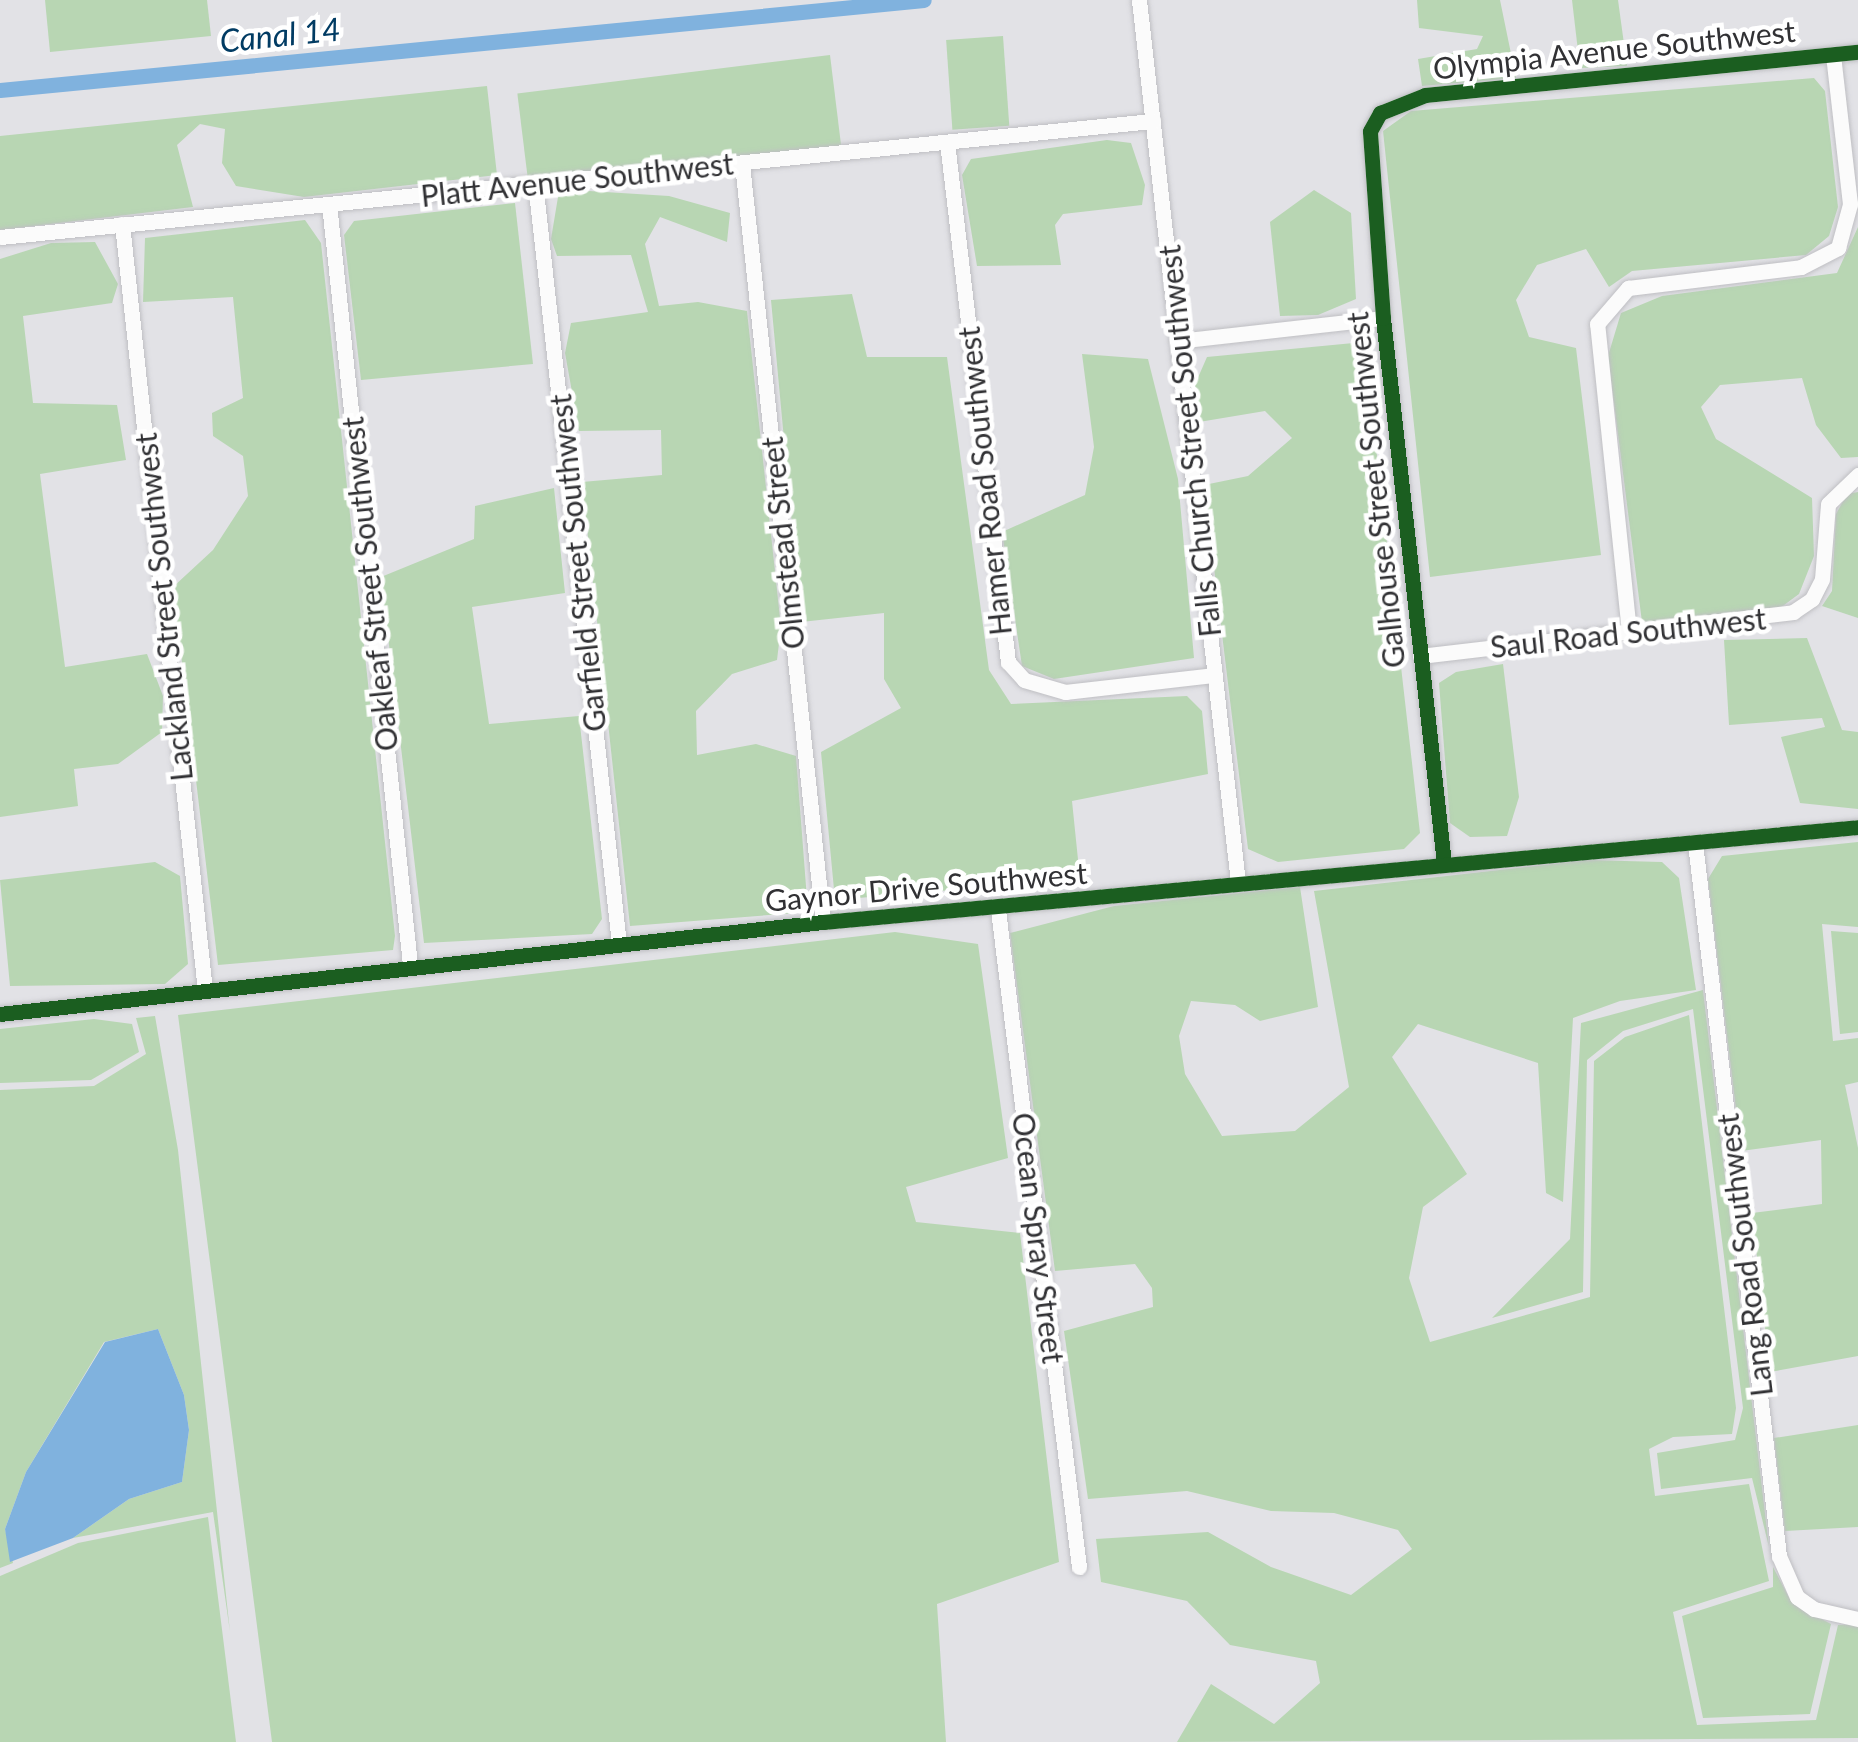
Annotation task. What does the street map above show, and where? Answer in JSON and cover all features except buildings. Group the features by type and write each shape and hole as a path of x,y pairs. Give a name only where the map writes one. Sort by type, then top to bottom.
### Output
{"street":[{"name":"Falls Church Street Southwest","path":"1140,0 1238,883"},
{"name":"Olympia Avenue Southwest","path":"1380,113 1425,95 1858,52"},
{"path":"1629,632 1597,324 1628,288 1801,267 1838,248 1850,204 1834,54"},
{"name":"Galhouse Street Southwest","path":"1380,113 1368,154 1444,863"},
{"name":"Platt Avenue Southwest","path":"0,237 1153,122"},
{"name":"Hamer Road Southwest","path":"947,142 1008,662 1024,680 1065,692 1215,676"},
{"name":"Olmstead Street","path":"742,164 823,922"},
{"name":"Garfield Street Southwest","path":"535,182 619,944"},
{"name":"Oakleaf Street Southwest","path":"328,204 410,965"},
{"name":"Lackland Street Southwest","path":"122,224 204,991"},
{"path":"1177,340 1383,318"},
{"name":"Saul Road Southwest","path":"1420,656 1766,619 1812,599 1822,579 1828,504 1858,475"},
{"name":"Gaynor Drive Southwest","path":"0,1014 410,965 823,922 998,910 1444,863 1858,827"},
{"name":"Lang Road Southwest","path":"1695,843 1780,1556 1797,1597 1814,1609 1858,1619"},
{"name":"Ocean Spray Street","path":"998,910 1079,1567"}],"green space":[{"path":"45,0 207,0 211,36 50,52"},
{"path":"1417,0 1500,0 1516,78 1422,86 1418,59 1477,49 1483,36 1419,28"},
{"path":"1572,0 1618,0 1627,66 1580,68"},
{"path":"1003,36 1009,126 952,130 946,40"},
{"path":"830,55 842,149 529,188 517,93"},
{"path":"1814,78 1825,91 1838,207 1829,236 1806,255 1632,271 1609,287 1586,249 1537,265 1516,300 1529,337 1576,348 1601,555 1430,577 1383,131 1411,111"},
{"path":"487,86 497,175 304,197 236,186 222,163 225,129 200,124 177,145 193,207 0,230 0,136"},
{"path":"1107,140 1131,143 1145,185 1142,205 1063,214 1055,225 1061,265 977,266 962,175 971,159"},
{"path":"1314,190 1351,213 1356,299 1318,315 1280,316 1270,222"},
{"path":"589,191 669,196 730,213 727,242 660,217 645,244 659,306 698,302 747,311 781,627 777,660 732,674 696,711 697,755 756,744 796,756 808,912 630,926 582,482 662,475 661,430 579,431 565,353 571,323 648,312 631,255 557,256 551,239 558,197"},
{"path":"515,203 533,364 361,380 344,235 354,221"},
{"path":"305,220 321,243 395,936 393,950 218,965 173,587 213,550 248,496 243,456 213,436 212,413 243,398 233,297 143,302 145,238"},
{"path":"1858,227 1858,457 1841,458 1816,425 1802,378 1720,385 1701,407 1716,439 1812,498 1814,556 1799,594 1776,611 1642,622 1608,356 1621,313 1662,296 1837,273"},
{"path":"95,242 118,284 112,303 23,316 33,403 117,405 126,460 40,474 65,667 147,654 163,696 162,732 118,764 74,769 78,806 0,817 0,259 51,243"},
{"path":"852,294 867,357 947,357 989,670 1011,704 1187,696 1202,711 1208,774 1072,801 1080,879 835,900 821,752 901,708 884,679 884,613 801,622 771,300"},
{"path":"1364,342 1420,833 1404,849 1278,862 1248,849 1204,485 1248,476 1292,438 1265,411 1199,422 1193,389 1207,357"},
{"path":"1082,354 1148,359 1178,479 1194,658 1054,679 1022,666 1002,532 1085,495 1094,447"},
{"path":"554,488 565,593 472,607 489,724 579,716 602,919 592,934 424,943 381,577 474,539 475,506"},
{"path":"1858,492 1858,618 1822,606 1832,591 1836,514 1847,494"},
{"path":"1807,638 1842,730 1858,732 1858,809 1800,803 1781,737 1825,727 1822,718 1729,725 1724,640"},
{"path":"1503,664 1519,797 1507,836 1470,837 1450,823 1439,683 1456,672"},
{"path":"1858,842 1858,927 1822,924 1833,1041 1858,1038 1858,1082 1845,1085 1858,1148 1858,1356 1770,1372 1752,1213 1822,1204 1821,1140 1741,1151 1708,879 1722,856"},
{"path":"1588,860 1662,862 1679,878 1696,990 1620,1001 1573,1018 1563,1202 1546,1193 1538,1063 1418,1024 1392,1057 1467,1174 1423,1207 1409,1278 1430,1342 1590,1297 1594,1061 1625,1037 1689,1015 1736,1408 1732,1434 1673,1437 1649,1449 1655,1496 1749,1484 1769,1581 1673,1612 1697,1725 1816,1720 1838,1625 1858,1624 1858,1738 1177,1742 1211,1684 1274,1724 1320,1683 1316,1661 1230,1645 1187,1601 1101,1582 1096,1539 1208,1532 1271,1567 1351,1595 1412,1549 1398,1530 1334,1513 1271,1511 1187,1491 1088,1499 1064,1331 1153,1307 1152,1288 1135,1264 1055,1271 1010,933 1114,906 1300,887 1318,1007 1260,1021 1235,1005 1191,1001 1179,1036 1185,1074 1222,1136 1295,1131 1349,1087 1314,891"},
{"path":"155,862 180,876 188,964 165,984 10,986 0,880"},
{"path":"1831,931 1858,933 1858,1032 1840,1034"},
{"path":"895,932 978,944 1008,1158 906,1187 916,1222 1020,1233 1059,1562 937,1604 946,1742 272,1742 178,1015"},
{"path":"1703,990 1769,1547 1752,1478 1661,1489 1657,1453 1735,1440 1743,1408 1693,1009 1623,1031 1587,1060 1583,1292 1492,1318 1570,1239 1581,1023"},
{"path":"155,1016 178,1150 230,1632 213,1512 73,1538 129,1499 182,1482 189,1430 184,1395 158,1329 104,1342 26,1472 5,1529 13,1563 0,1568 0,1090 94,1086 146,1054 136,1018"},
{"path":"94,1019 132,1024 139,1052 91,1080 0,1083 0,1029"},
{"path":"1858,1425 1858,1527 1785,1531 1774,1438"},
{"path":"208,1517 236,1742 0,1742 0,1576 78,1543"},
{"path":"1773,1567 1792,1603 1831,1624 1810,1714 1703,1718 1682,1616 1773,1587"}],"water":[{"path":"158,1329 184,1395 189,1430 182,1482 129,1499 73,1538 10,1562 5,1529 26,1472 105,1342"}],"waterway":[{"name":"Canal 14","path":"0,90 924,0"}],"cycle path":[{"path":"1444,863 1383,318 1370,131 1380,113 1425,95 1858,52"},
{"path":"0,1014 823,922 1858,827"}]}
